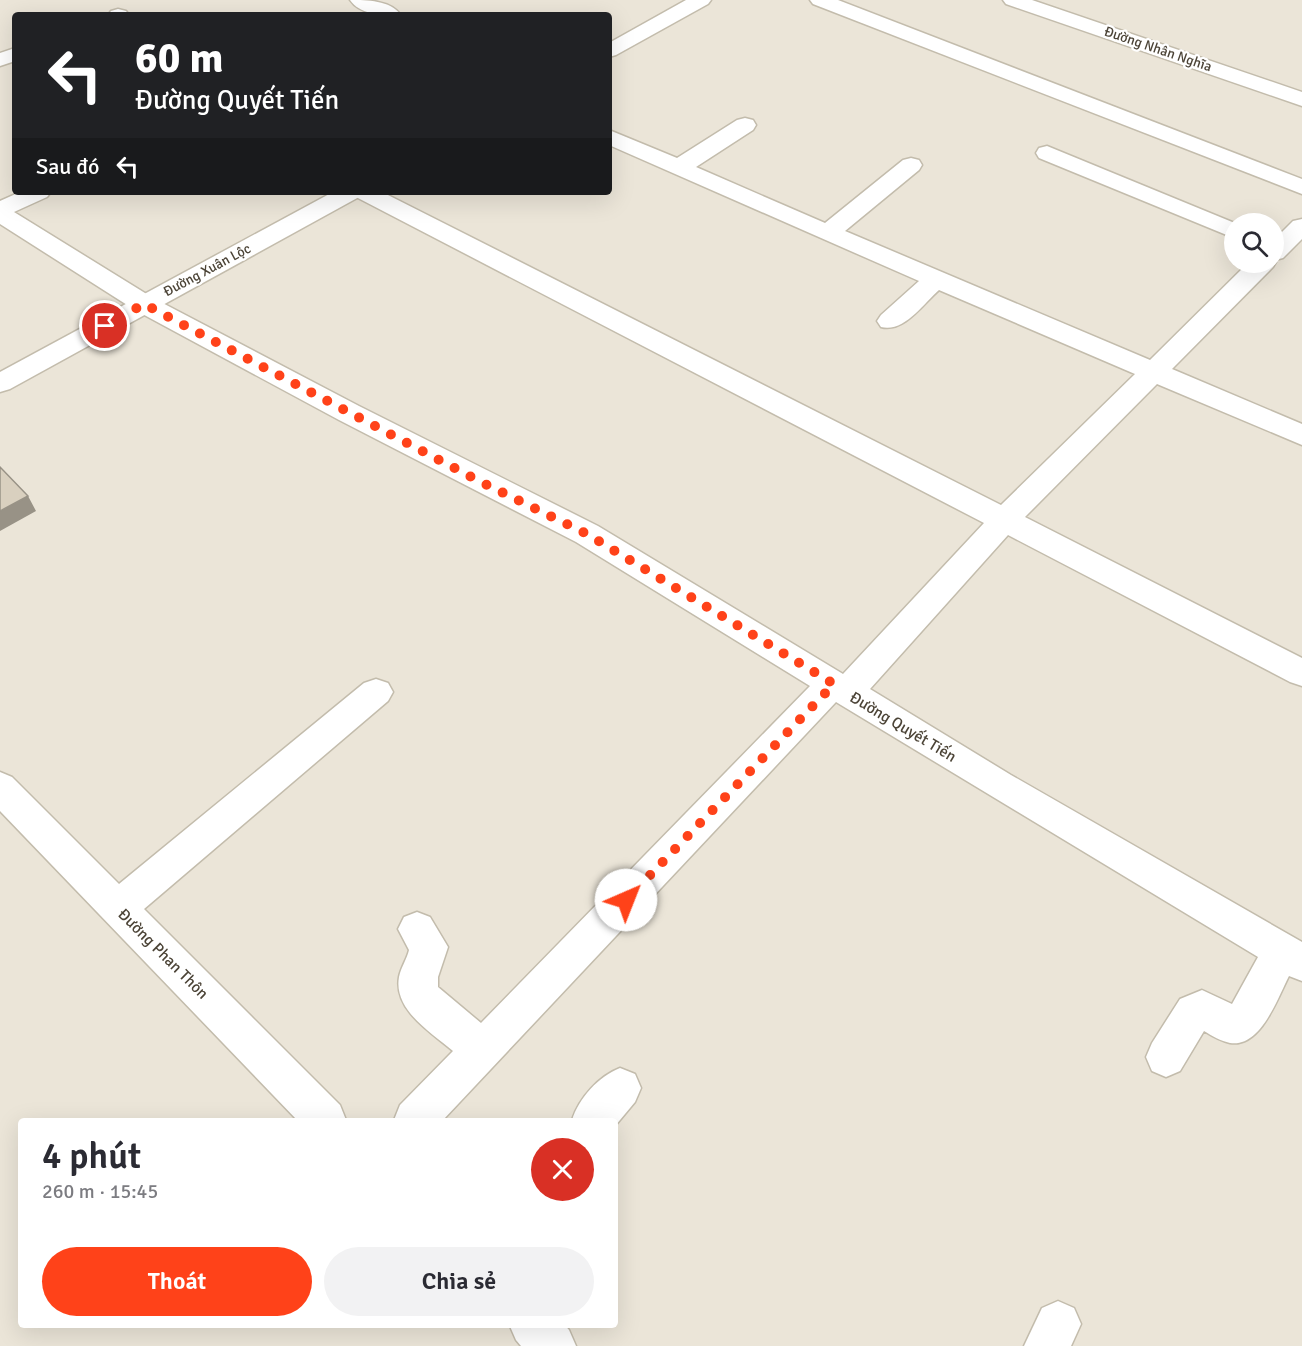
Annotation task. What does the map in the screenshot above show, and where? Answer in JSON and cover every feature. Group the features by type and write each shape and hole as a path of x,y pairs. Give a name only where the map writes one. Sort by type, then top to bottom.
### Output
{"street":[{"path":"360,0 385,12"},
{"path":"612,49 701,0"},
{"path":"820,0 1302,187"},
{"name":"Đường Nhân Nghĩa","path":"1013,0 1302,99"},
{"path":"678,168 746,125"},
{"path":"612,138 1302,435"},
{"path":"1047,153 1224,227"},
{"path":"828,233 911,165"},
{"path":"0,212 33,195"},
{"name":"Đường Xuân Lộc","path":"2,378 345,195"},
{"path":"370,195 1302,673"},
{"name":"Đường Quyết Tiến","path":"0,212 144,304 399,439 587,534 999,785 1292,957"},
{"path":"1284,242 1302,225"},
{"path":"417,1118 1004,520 1252,273"},
{"path":"890,321 936,279"},
{"path":"118,908 376,692"},
{"name":"Đường Phan Thôn","path":"0,787 323,1118"},
{"path":"417,929 429,947 419,973 418,987 422,998 482,1050"},
{"path":"1166,1057 1194,1012 1202,1009 1230,1024 1239,1024 1292,957"},
{"path":"594,1118 620,1088"},
{"path":"536,1328 553,1346"}],"shaded area":[{"path":"0,0 1302,0 1302,1346 0,1346"}],"building":[{"path":"0,467 28,496 0,511"}],"route":[{"path":"105,326 144,304 479,481 587,534 834,684 626,900"}]}
